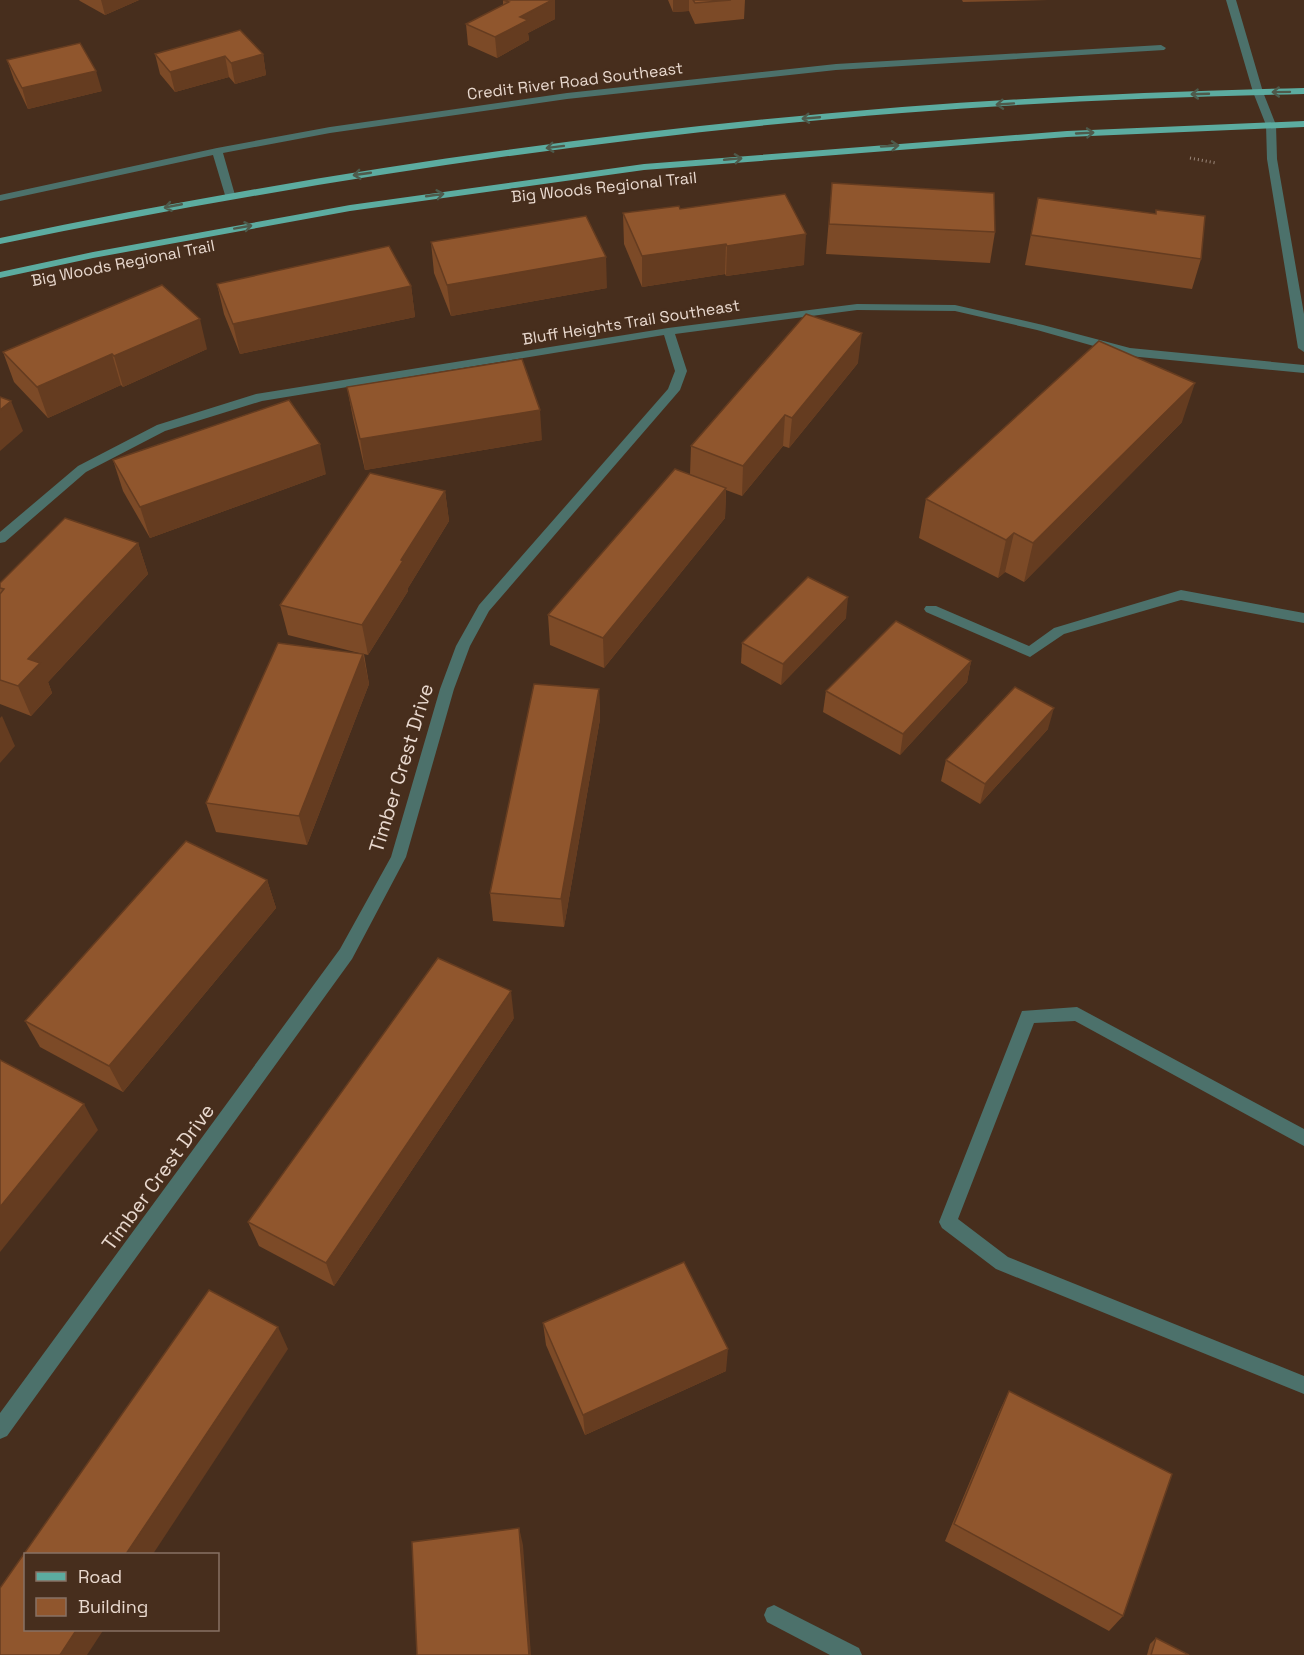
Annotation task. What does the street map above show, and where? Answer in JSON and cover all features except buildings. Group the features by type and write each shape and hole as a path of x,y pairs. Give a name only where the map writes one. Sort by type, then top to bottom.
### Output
{"main road":[{"path":"0,241 230,195 483,156 767,122 1041,101 1304,91"},
{"path":"0,275 117,250 350,208 644,167 1067,134 1304,124"}],"street":[{"path":"1231,0 1258,92 1271,125 1272,159 1304,348"},
{"name":"Credit River Road Southeast","path":"0,198 217,151 446,112 706,79 915,61 1161,48"},
{"path":"217,151 230,195"},
{"name":"Bluff Heights Trail Southeast","path":"0,539 82,469 161,428 260,397 668,331 857,307 956,308 1040,327 1129,352 1304,369"},
{"name":"Timber Crest Drive","path":"0,1429 346,954 398,857 447,689 463,646 484,608 674,390 681,371 668,331"},
{"path":"931,609 1029,651 1059,631 1181,595 1304,618"},
{"path":"1304,1138 1077,1014 1028,1016 948,1222 1002,1263 1304,1385"},
{"path":"774,1615 852,1655"}],"path":[{"path":"1185,158 1216,163"}]}
